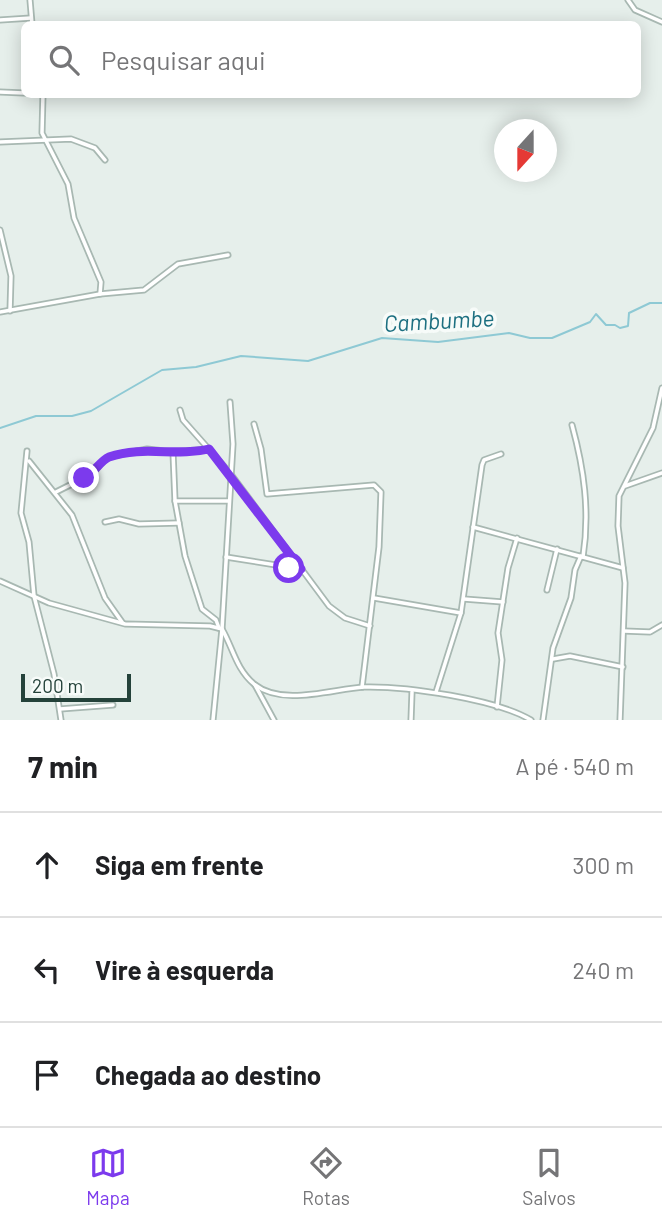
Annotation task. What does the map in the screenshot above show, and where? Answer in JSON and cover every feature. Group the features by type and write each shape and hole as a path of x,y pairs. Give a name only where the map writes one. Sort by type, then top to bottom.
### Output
{"street":[{"path":"30,0 32,21"},
{"path":"628,0 635,10 662,22"},
{"path":"0,20 31,18"},
{"path":"0,92 21,93"},
{"path":"43,98 41,123 46,142 68,184 74,218 99,275 100,294"},
{"path":"0,142 78,141 95,148 106,160"},
{"path":"0,230 11,276 10,311"},
{"path":"0,312 100,294 144,290 180,263 228,255"},
{"path":"620,720 624,568 618,526 619,496 653,428 662,388"},
{"path":"213,720 233,433 230,402"},
{"path":"180,410 183,420 230,473 301,569 339,615 370,626"},
{"path":"254,424 261,449 267,494 374,485 381,492 374,598 362,687"},
{"path":"543,720 559,627 571,598 575,570 582,556 588,527 586,497 572,425"},
{"path":"56,492 90,475 108,457 147,449 173,452 209,449"},
{"path":"27,451 21,513 31,556 34,596 61,720"},
{"path":"173,452 175,501 179,523 202,609 216,620 237,663 255,685 274,720"},
{"path":"436,692 464,599 482,465 484,460 502,454"},
{"path":"28,459 56,492 75,522 105,598 125,624"},
{"path":"624,486 662,473"},
{"path":"175,501 229,500"},
{"path":"105,522 119,519 139,524 179,523"},
{"path":"473,527 624,568"},
{"path":"497,707 502,660 498,633 517,538"},
{"path":"547,590 557,549"},
{"path":"226,557 301,569"},
{"path":"0,581 34,596 125,624 220,629"},
{"path":"374,598 461,613"},
{"path":"464,599 503,602"},
{"path":"624,631 650,632 662,625"},
{"path":"552,660 570,656 623,667"},
{"path":"255,685 292,694 362,687 436,692 497,707 529,719"},
{"path":"411,720 412,692"},
{"path":"60,709 114,705"}],"waterway":[{"name":"Cambumbe","path":"0,428 36,416 72,416 91,411 162,370 196,367 241,356 308,361 382,338 438,342 509,333 530,338 552,338 590,322 596,314 606,325 620,328 628,326 629,313 650,303 662,303"}],"route":[{"path":"84,478 108,457 147,449 198,452 209,449 267,520 301,569 289,568"}]}
